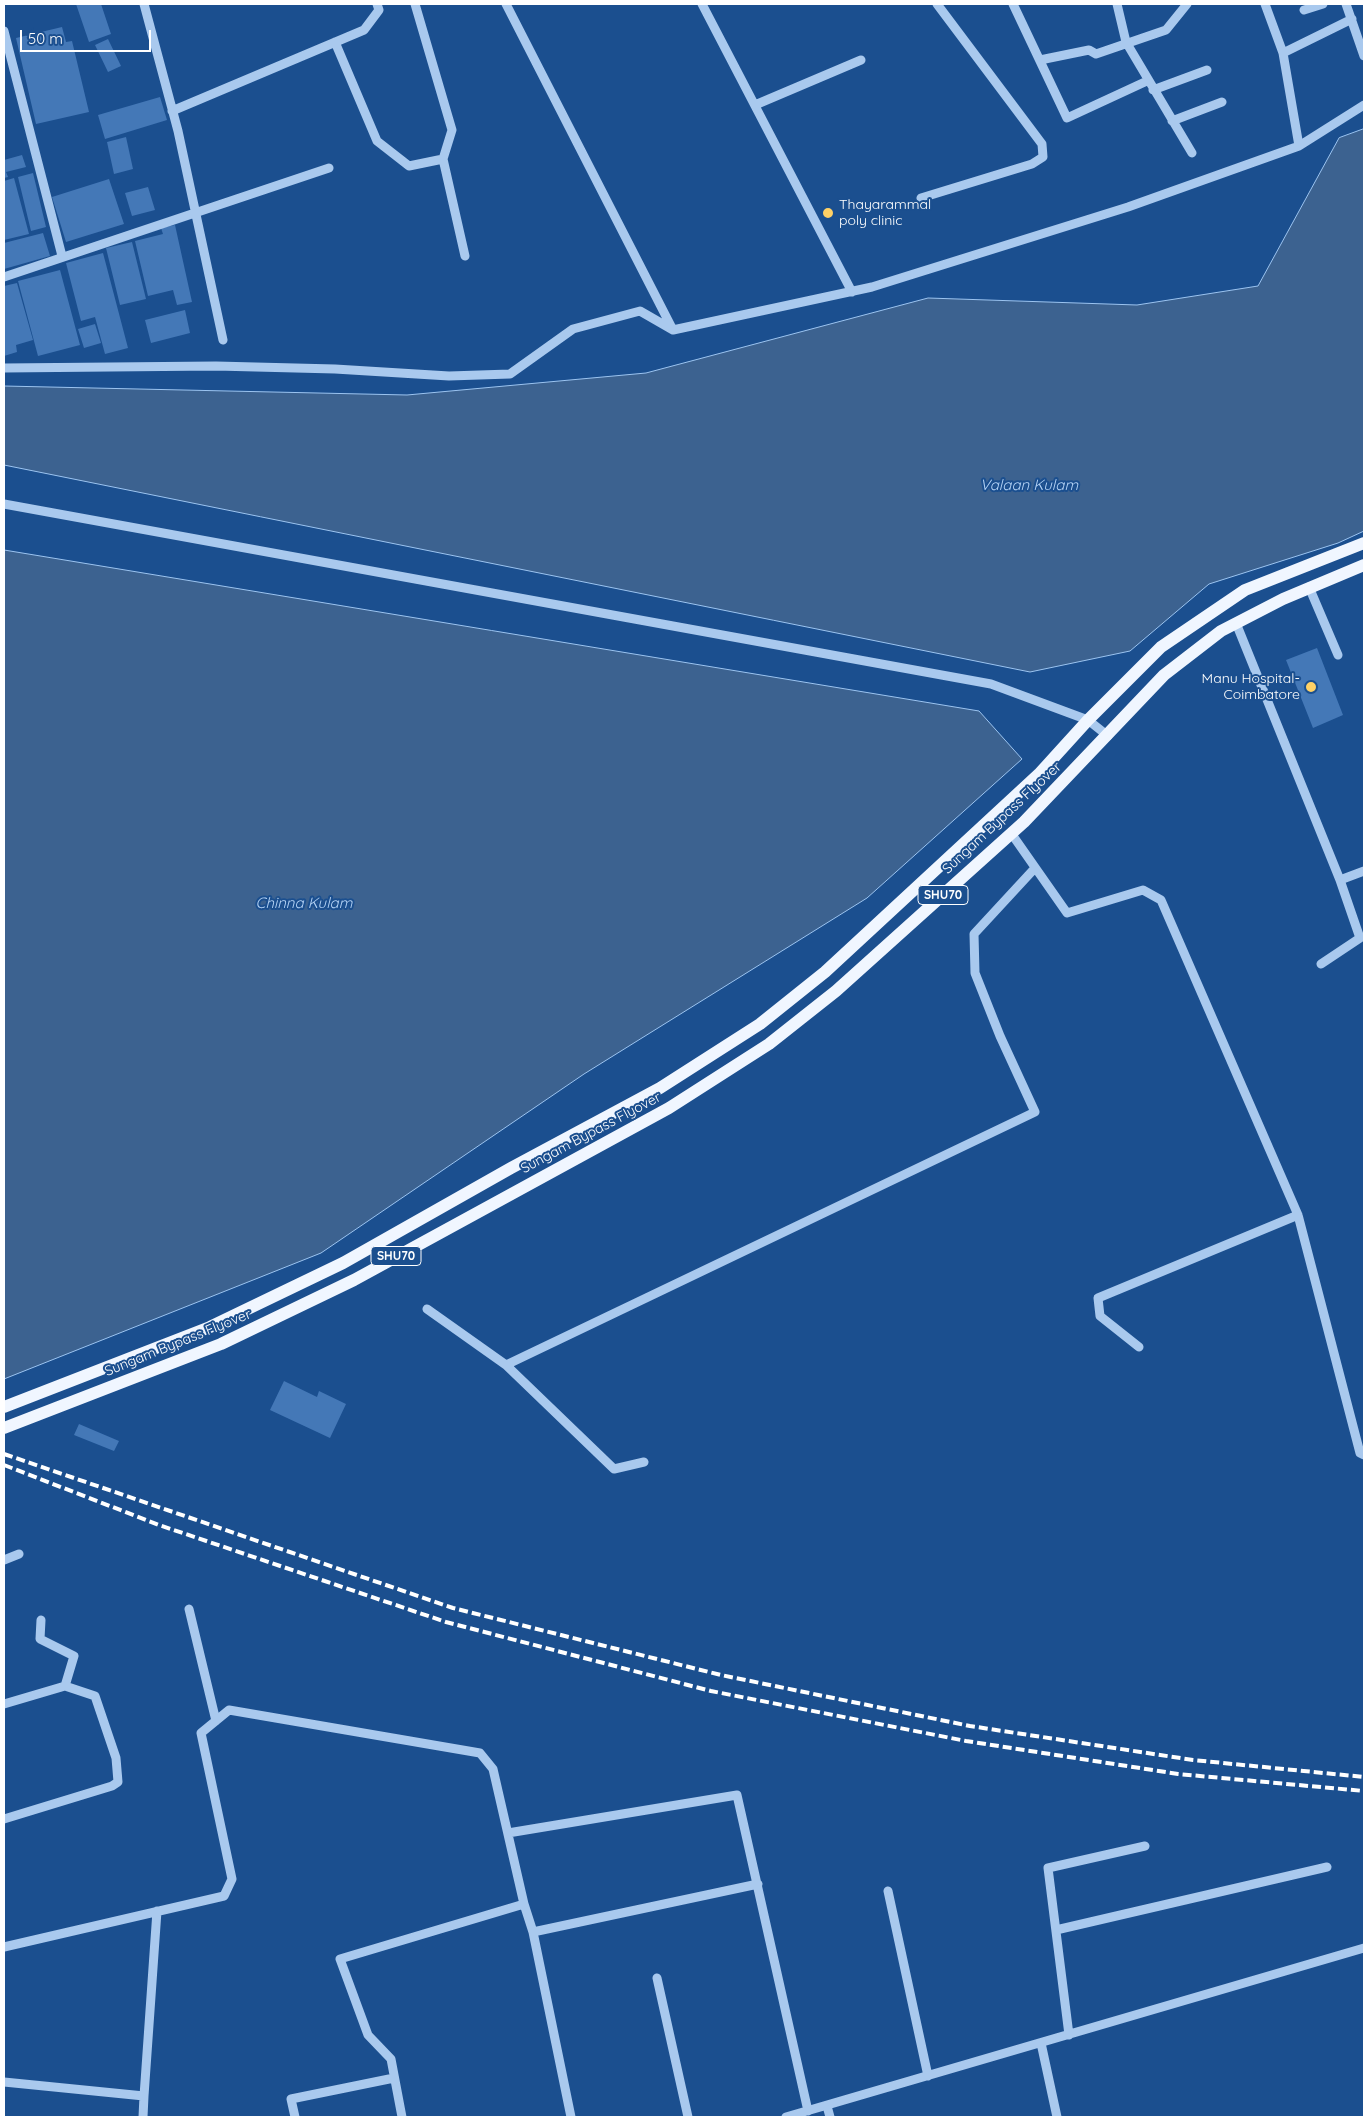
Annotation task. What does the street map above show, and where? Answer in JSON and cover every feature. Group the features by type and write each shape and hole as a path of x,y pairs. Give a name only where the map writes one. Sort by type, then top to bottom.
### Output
{"main road":[{"name":"SHU70","path":"1088,720 1160,648 1246,590 1364,543"},
{"name":"SHU70","path":"1108,736 1164,675 1221,631 1309,587 1364,565"},
{"name":"Sungam Bypass Flyover","path":"4,1407 210,1327 343,1263 511,1168 660,1088 760,1024 824,972 1039,774 1088,720"},
{"name":"Sungam Bypass Flyover","path":"4,1428 221,1344 354,1280 669,1108 769,1044 836,991 1011,833 1108,736"}],"street":[{"path":"144,4 172,111 222,340"},
{"path":"172,111 364,30 379,10 377,4"},
{"path":"415,4 452,130 443,158 465,256"},
{"path":"506,4 673,330"},
{"path":"702,4 852,292"},
{"path":"921,198 1032,164 1043,157 1042,144 937,4"},
{"path":"1014,4 1067,118 1147,81"},
{"path":"1117,4 1126,42 1147,81 1192,153"},
{"path":"1040,60 1089,50 1096,54 1126,42 1166,30 1187,4"},
{"path":"1265,4 1282,53 1299,146"},
{"path":"1304,10 1323,4"},
{"path":"1346,4 1364,56"},
{"path":"1282,53 1352,19"},
{"path":"4,31 62,256"},
{"path":"335,42 376,141 409,166 443,158"},
{"path":"755,105 860,60"},
{"path":"1153,90 1207,70"},
{"path":"1172,121 1222,102"},
{"path":"4,368 216,366 335,368 448,376 510,374 573,329 640,311 673,330 852,292 1128,207 1299,146 1364,105"},
{"path":"4,277 329,168"},
{"path":"4,504 990,684 1088,720 1108,736"},
{"path":"1309,587 1338,655"},
{"path":"1236,623 1340,880 1360,938 1321,964"},
{"path":"1011,833 1067,913 1143,890 1161,900 1298,1215 1360,1453 1364,1455"},
{"path":"506,1365 1034,1112 1000,1036 975,973 974,934 1035,868"},
{"path":"1340,880 1364,871"},
{"path":"1138,1347 1100,1316 1098,1298 1298,1215"},
{"path":"427,1309 506,1365 614,1469 644,1462"},
{"path":"4,1560 20,1554"},
{"path":"189,1609 216,1721"},
{"path":"41,1620 40,1639 74,1656 65,1686"},
{"path":"4,1704 65,1686 95,1696 116,1758 118,1782 112,1786 4,1819"},
{"path":"4,1947 224,1896 232,1879 201,1733 229,1710 480,1753 493,1769 524,1904 533,1932 571,2117"},
{"path":"508,1833 737,1795 808,2111"},
{"path":"1069,2035 1048,1868 1145,1846"},
{"path":"1056,1930 1326,1867"},
{"path":"533,1932 758,1884"},
{"path":"888,1891 928,2076"},
{"path":"402,2117 391,2059 368,2035 340,1959 524,1904"},
{"path":"143,2117 157,1911"},
{"path":"786,2117 1364,1948"},
{"path":"657,1978 688,2117"},
{"path":"1041,2043 1057,2117"},
{"path":"295,2117 291,2099 394,2078"},
{"path":"4,2082 144,2096"},
{"path":"827,2106 830,2117"}],"water":[{"name":"Valaan Kulam","path":"1364,129 1364,531 1338,543 1209,584 1130,651 1030,672 4,465 4,386 407,395 646,373 928,298 1137,305 1258,286 1339,138"},
{"name":"Chinna Kulam","path":"4,550 979,711 1022,759 867,898 584,1074 321,1253 4,1379"}],"building":[{"path":"76,4 101,4 111,34 89,42"},
{"path":"62,27 66,42 72,41 89,112 36,124 16,38"},
{"path":"108,39 121,66 108,72 95,45"},
{"path":"160,97 167,120 105,139 98,115"},
{"path":"126,137 133,169 114,174 107,142"},
{"path":"22,155 26,167 6,172 8,177 4,178 4,160"},
{"path":"33,173 46,227 31,231 18,177"},
{"path":"14,178 29,234 4,240 4,181"},
{"path":"109,179 124,224 66,242 52,197"},
{"path":"148,187 155,210 132,216 125,193"},
{"path":"175,225 192,302 177,305 173,290 148,296 135,241 163,234 161,228"},
{"path":"43,233 50,256 4,269 4,243"},
{"path":"132,242 146,299 120,305 106,248"},
{"path":"103,253 128,348 105,354 95,317 81,321 66,263"},
{"path":"60,270 80,345 38,356 18,281"},
{"path":"17,283 33,340 16,345 17,352 4,356 4,286"},
{"path":"185,310 190,333 151,343 145,320"},
{"path":"95,324 101,343 84,348 78,329"},
{"path":"1317,648 1343,715 1313,728 1286,660"},
{"path":"284,1381 317,1397 319,1391 346,1404 330,1438 270,1410"},
{"path":"79,1424 119,1441 114,1451 74,1435"}],"railway":[{"path":"4,1454 453,1608 721,1675 970,1726 1193,1760 1364,1777"},
{"path":"4,1465 159,1525 446,1622 711,1691 966,1741 1178,1774 1364,1791"}],"place":[{"name":"Thayarammal poly clinic","path":"828,213"},
{"name":"Manu Hospital- Coimbatore","path":"1311,687"}]}
